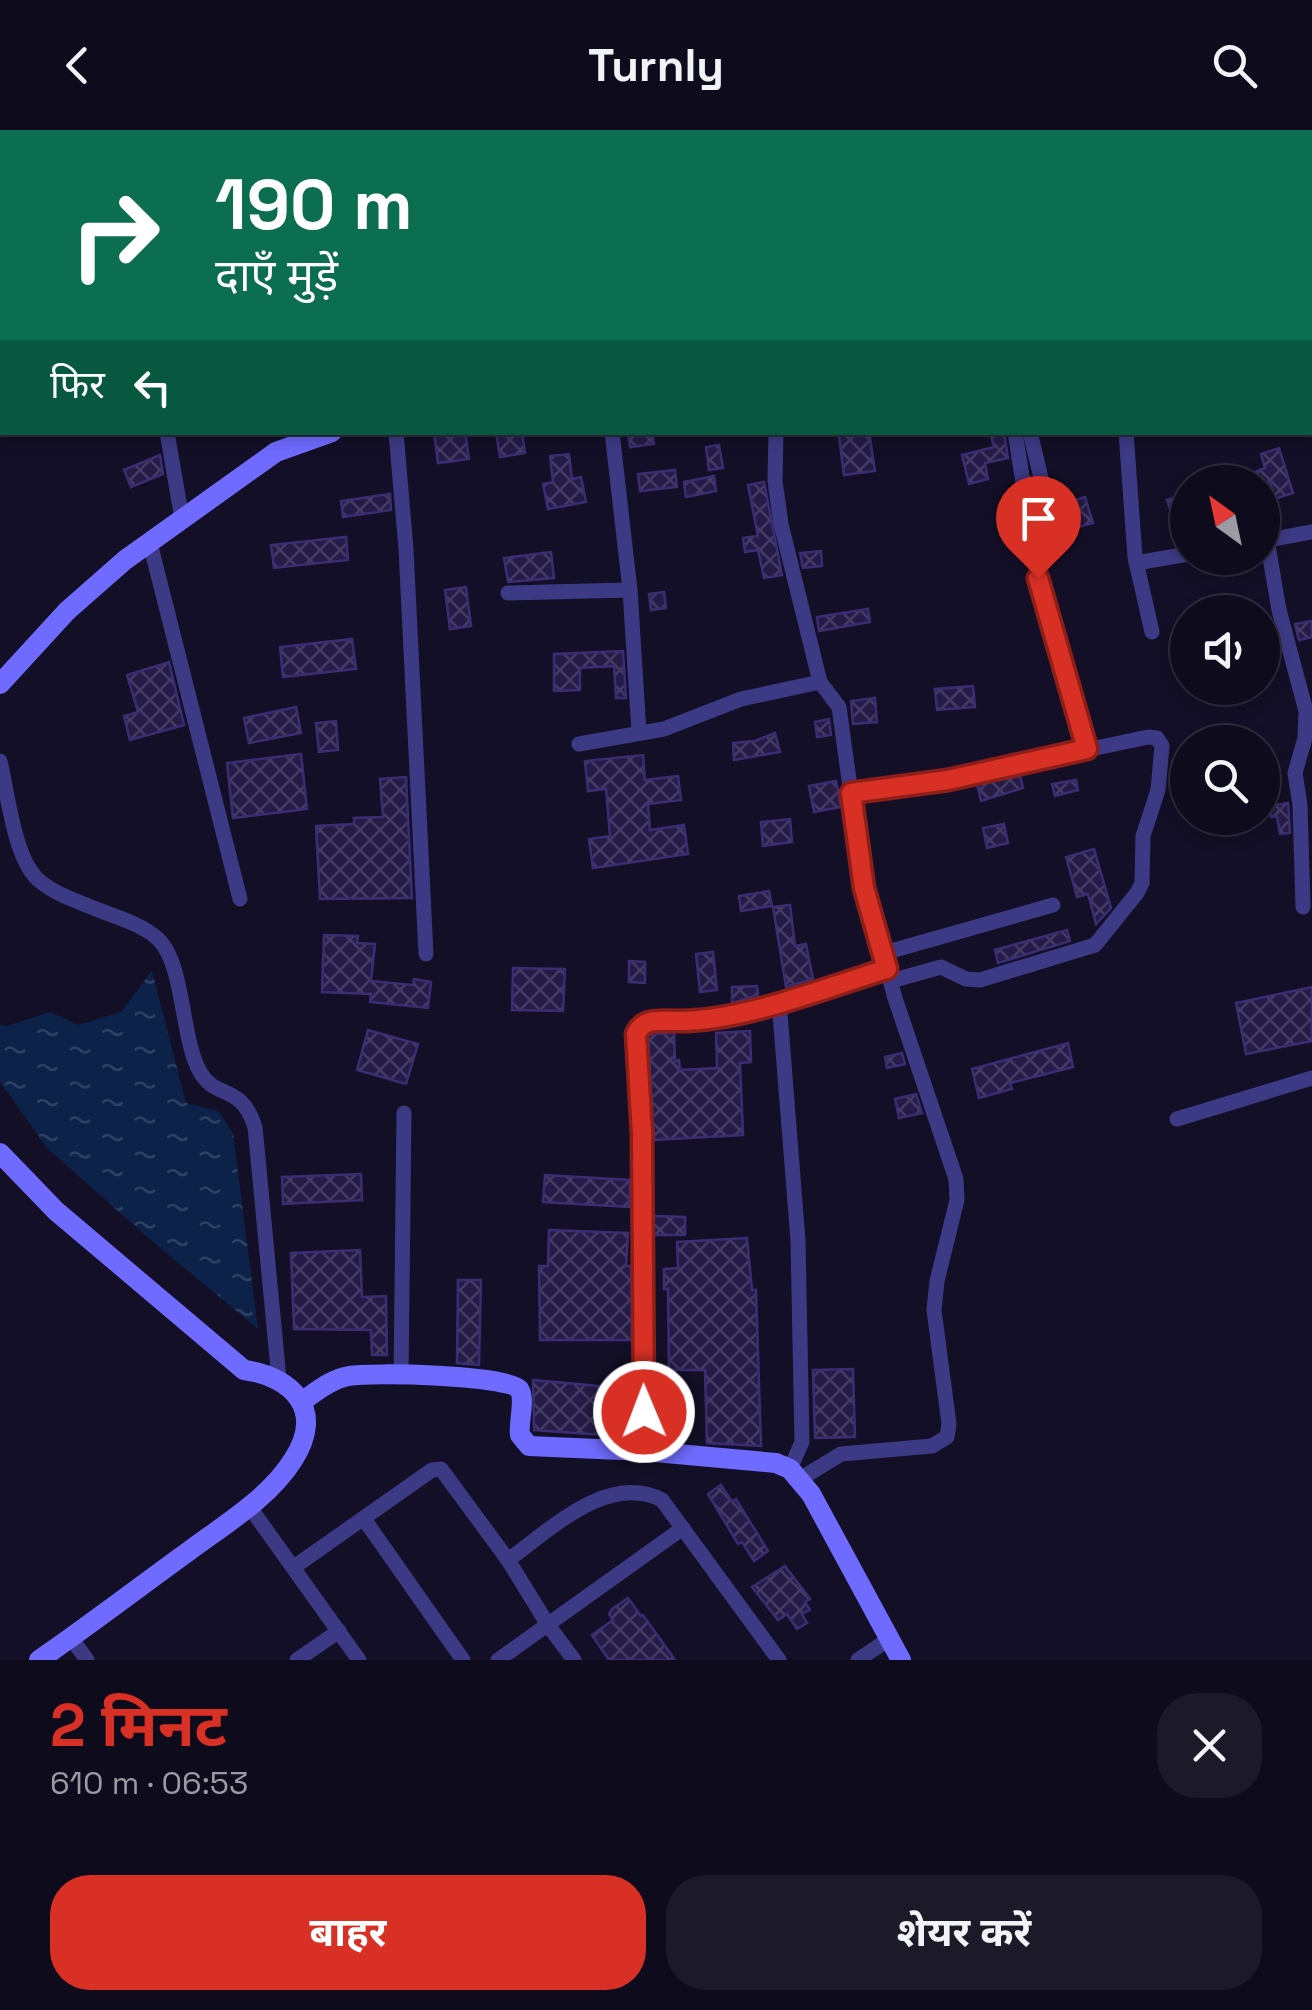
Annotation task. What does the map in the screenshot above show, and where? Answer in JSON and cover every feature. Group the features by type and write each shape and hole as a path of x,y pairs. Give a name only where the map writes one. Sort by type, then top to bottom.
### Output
{"street":[{"path":"168,435 182,519"},
{"path":"0,684 67,611 125,560 276,452 324,435"},
{"path":"396,435 406,549 426,954"},
{"path":"612,435 630,590 638,732"},
{"path":"776,435 775,481 781,524 820,682 839,707 864,888 956,1179 957,1200 940,1265 934,1310 950,1424 948,1436 932,1446 841,1454 795,1474"},
{"path":"1015,435 1038,578 1087,749"},
{"path":"1031,435 1048,507"},
{"path":"1126,435 1136,562 1152,632"},
{"path":"1280,537 1312,532"},
{"path":"150,543 240,899"},
{"path":"1136,562 1170,557"},
{"path":"1272,575 1306,711 1305,738 1295,773 1300,804 1303,907"},
{"path":"508,593 630,590"},
{"path":"579,744 664,729 740,698 820,682"},
{"path":"851,793 948,780 1148,736 1157,738 1162,746 1158,790 1143,836 1142,883 1095,945 980,980 966,979 941,966 887,968"},
{"path":"0,761 23,861 37,880 55,892 158,939 170,954 191,1050 200,1073 214,1087 236,1095 249,1107 279,1379"},
{"path":"644,1451 642,1133 636,1034 640,1026 650,1021 713,1020 780,1001 887,968 1052,904"},
{"path":"780,1001 799,1258 802,1442 795,1474"},
{"path":"1178,1119 1312,1078"},
{"path":"401,1376 404,1112"},
{"path":"0,1153 56,1211 231,1360 244,1370 270,1374 291,1387 302,1402 306,1433 293,1462 249,1506 39,1660"},
{"path":"302,1402 347,1376 492,1379 511,1383 522,1396 520,1435 529,1446 776,1463 795,1474 901,1660"},
{"path":"294,1567 432,1470 441,1469 574,1660"},
{"path":"508,1560 590,1504 621,1490 651,1494 662,1500 778,1660"},
{"path":"249,1506 359,1660"},
{"path":"364,1519 463,1660"},
{"path":"498,1660 683,1528"},
{"path":"297,1660 338,1631"},
{"path":"71,1638 87,1660"},
{"path":"858,1660 890,1639"}],"water":[{"path":"152,971 186,1103 218,1111 233,1133 258,1329 48,1149 0,1082 0,1025 51,1012 78,1025 121,1012"}],"building":[{"path":"434,435 465,435 469,459 438,463"},
{"path":"496,435 522,435 525,453 500,457"},
{"path":"628,435 652,435 654,444 630,447"},
{"path":"869,435 875,471 844,475 839,436"},
{"path":"991,435 1004,435 1008,458 985,463 988,479 969,484 962,455 994,447"},
{"path":"719,445 723,468 709,470 706,447"},
{"path":"1279,448 1293,493 1280,497 1280,465 1264,465 1261,454"},
{"path":"569,454 572,479 581,477 586,502 548,509 543,484 553,482 550,456"},
{"path":"160,455 163,474 131,487 124,470"},
{"path":"675,470 677,487 640,491 638,474"},
{"path":"714,476 716,491 686,497 684,482"},
{"path":"764,482 782,575 764,578 758,550 745,552 743,538 758,536 748,485"},
{"path":"390,494 391,510 343,517 341,501"},
{"path":"1085,497 1093,523 1075,528 1068,502"},
{"path":"346,537 348,560 274,568 271,545"},
{"path":"821,551 822,566 803,568 800,553"},
{"path":"551,552 554,578 508,582 504,558"},
{"path":"466,587 471,626 450,629 445,590"},
{"path":"664,592 666,608 651,610 649,594"},
{"path":"868,609 870,622 819,631 817,617"},
{"path":"1312,621 1312,637 1299,640 1295,624"},
{"path":"352,639 356,669 283,677 280,647"},
{"path":"623,651 626,698 616,698 614,666 580,668 580,690 554,691 554,654"},
{"path":"169,662 184,725 130,740 124,716 138,712 127,675"},
{"path":"973,686 975,707 937,710 935,689"},
{"path":"875,698 877,722 853,724 851,701"},
{"path":"296,707 301,733 249,743 244,718"},
{"path":"829,719 831,735 817,737 815,722"},
{"path":"336,721 338,750 319,752 316,723"},
{"path":"775,733 780,752 734,760 733,743 755,741"},
{"path":"301,754 307,809 233,818 227,763"},
{"path":"643,755 645,780 678,776 681,800 648,804 650,830 684,825 688,854 593,868 589,839 610,836 606,789 588,791 585,761"},
{"path":"1020,776 1023,788 981,801 977,784"},
{"path":"406,777 412,898 320,899 316,826 354,824 354,818 383,817 380,779"},
{"path":"1076,780 1078,790 1055,796 1052,784"},
{"path":"836,781 841,807 814,812 809,786"},
{"path":"1288,803 1290,833 1280,834 1280,804"},
{"path":"790,819 792,842 763,846 761,822"},
{"path":"1004,824 1008,843 987,848 983,828"},
{"path":"1094,849 1111,908 1096,924 1088,894 1077,897 1066,857"},
{"path":"769,891 772,906 741,911 739,896"},
{"path":"790,905 795,946 806,944 813,979 786,987 773,907"},
{"path":"1067,930 1070,941 998,963 995,950"},
{"path":"324,935 358,936 357,943 375,944 371,981 413,985 414,979 431,982 428,1008 370,1002 371,994 322,992"},
{"path":"713,952 717,990 700,992 696,954"},
{"path":"629,961 645,962 645,983 629,982"},
{"path":"513,968 565,969 563,1011 512,1010"},
{"path":"757,986 758,995 732,1003 732,987"},
{"path":"1312,987 1312,1041 1246,1054 1236,1003"},
{"path":"368,1030 418,1044 406,1084 357,1070"},
{"path":"750,1031 751,1062 740,1063 743,1135 654,1140 648,1035 674,1032 675,1061 679,1060 680,1070 717,1068 716,1033"},
{"path":"1068,1043 1073,1067 1010,1083 1012,1089 979,1098 972,1069"},
{"path":"902,1053 905,1064 887,1068 885,1057"},
{"path":"916,1094 922,1113 899,1118 895,1099"},
{"path":"361,1174 362,1200 283,1204 282,1177"},
{"path":"545,1175 630,1180 629,1207 543,1202"},
{"path":"653,1216 685,1217 685,1235 653,1235"},
{"path":"549,1230 628,1233 626,1266 631,1266 632,1340 540,1340 539,1266 548,1266"},
{"path":"747,1238 752,1290 756,1290 761,1446 707,1443 705,1370 669,1370 668,1289 664,1289 664,1269 678,1268 677,1242"},
{"path":"360,1250 362,1297 386,1296 387,1355 372,1355 371,1330 294,1329 291,1253"},
{"path":"458,1280 481,1280 479,1365 457,1363"},
{"path":"853,1369 855,1437 815,1438 813,1370"},
{"path":"533,1380 632,1389 631,1437 534,1430"},
{"path":"721,1485 732,1502 736,1499 768,1551 754,1561 742,1542 738,1544 708,1494"},
{"path":"785,1566 810,1599 805,1602 810,1610 802,1614 807,1623 797,1629 787,1614 778,1620 752,1587"},
{"path":"628,1598 675,1660 609,1660 592,1635 613,1620 609,1614 612,1609"}],"route":[{"path":"644,1412 642,1133 636,1034 640,1026 650,1021 713,1020 887,969 864,888 851,793 948,780 1087,749 1038,578"}]}
